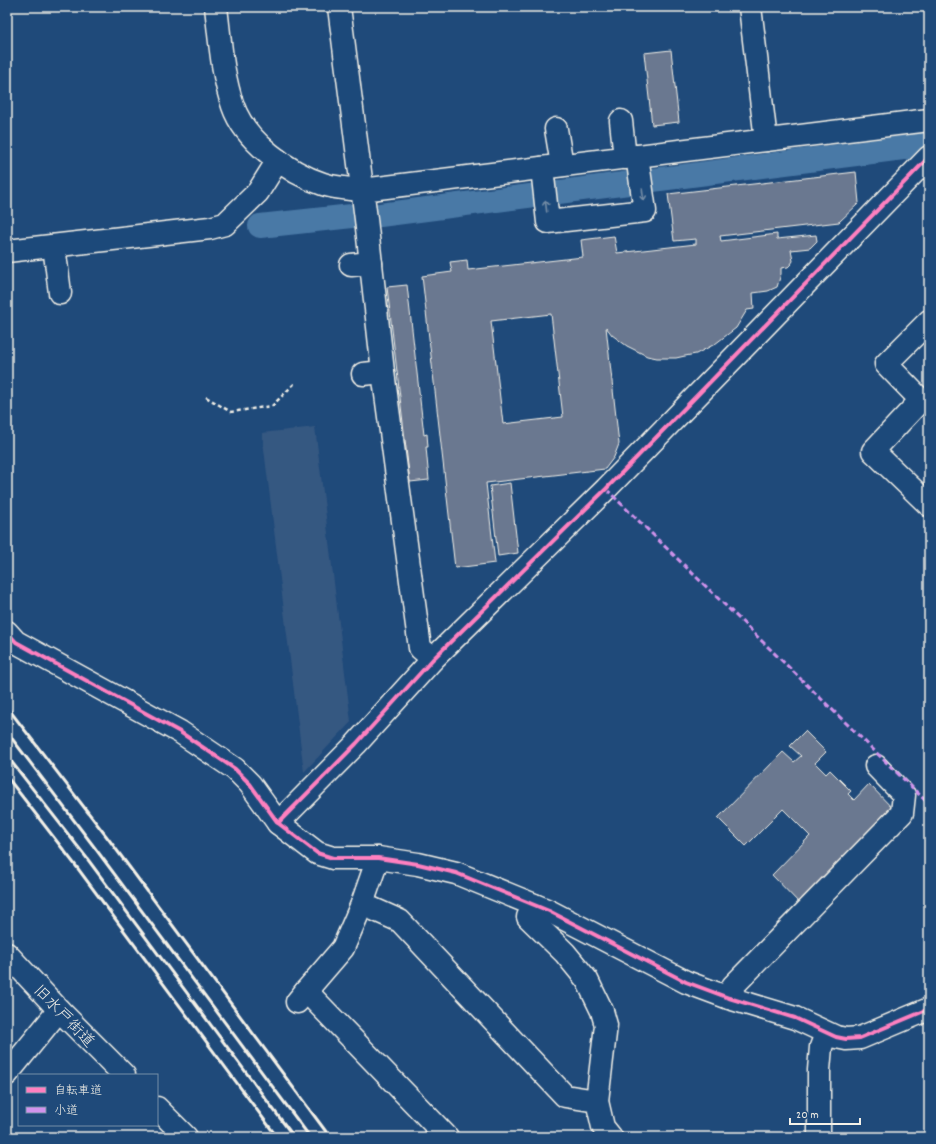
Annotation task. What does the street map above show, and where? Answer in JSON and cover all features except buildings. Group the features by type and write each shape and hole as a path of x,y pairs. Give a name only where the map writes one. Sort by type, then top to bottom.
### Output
{"street":[{"path":"216,7 227,82 233,106 240,121 254,139 278,160 294,171 324,184 341,188 362,190 929,120"},
{"path":"340,7 362,190 361,264 373,373 420,648 433,659"},
{"path":"750,7 766,140"},
{"path":"556,129 548,222 645,211 620,120"},
{"path":"278,822 356,744 433,659 606,489 929,157"},
{"path":"7,252 210,228 225,224 258,192 278,160"},
{"path":"54,246 60,293"},
{"path":"929,321 886,364 893,380 921,400 873,451 929,506"},
{"path":"7,632 16,642 180,732 235,769 250,784 278,822 318,853 333,858 378,858 418,864 456,873 556,915 686,982 729,998 795,1018 826,1034 846,1039 860,1038 929,1009"},
{"path":"729,998 733,986 902,813 904,795 876,766"},
{"path":"378,858 362,904 343,948 301,997 447,1137"},
{"path":"362,904 400,921 565,1096 597,1101"},
{"path":"534,905 528,917 565,953 588,980 602,1011 606,1025 597,1101 603,1127 611,1137"},
{"name":"旧水戸街道","path":"7,954 59,1010 123,1074"},
{"path":"7,1074 59,1010"},
{"path":"819,1137 819,1070 821,1047 826,1034"},
{"path":"158,1109 186,1137"}],"path":[{"path":"206,397 231,412 272,406 295,383"}],"shaded area":[{"path":"315,427 351,722 304,772 262,433"}],"waterway":[{"path":"260,226 352,216 380,215 911,147 929,131"}],"railway":[{"path":"7,707 107,837 330,1137"},
{"path":"7,732 310,1137"},
{"path":"7,756 86,857 294,1137"},
{"path":"7,777 76,866 277,1137"}],"marked path":[{"path":"606,489 929,804"}],"cycle path":[{"path":"278,823 356,744 433,659 606,489 929,157"},
{"path":"7,632 16,642 180,732 235,769 250,784 278,823 317,853 333,858 378,858 418,864 456,873 549,911 686,982 729,998 795,1018 836,1037 846,1039 860,1038 929,1009"}]}
